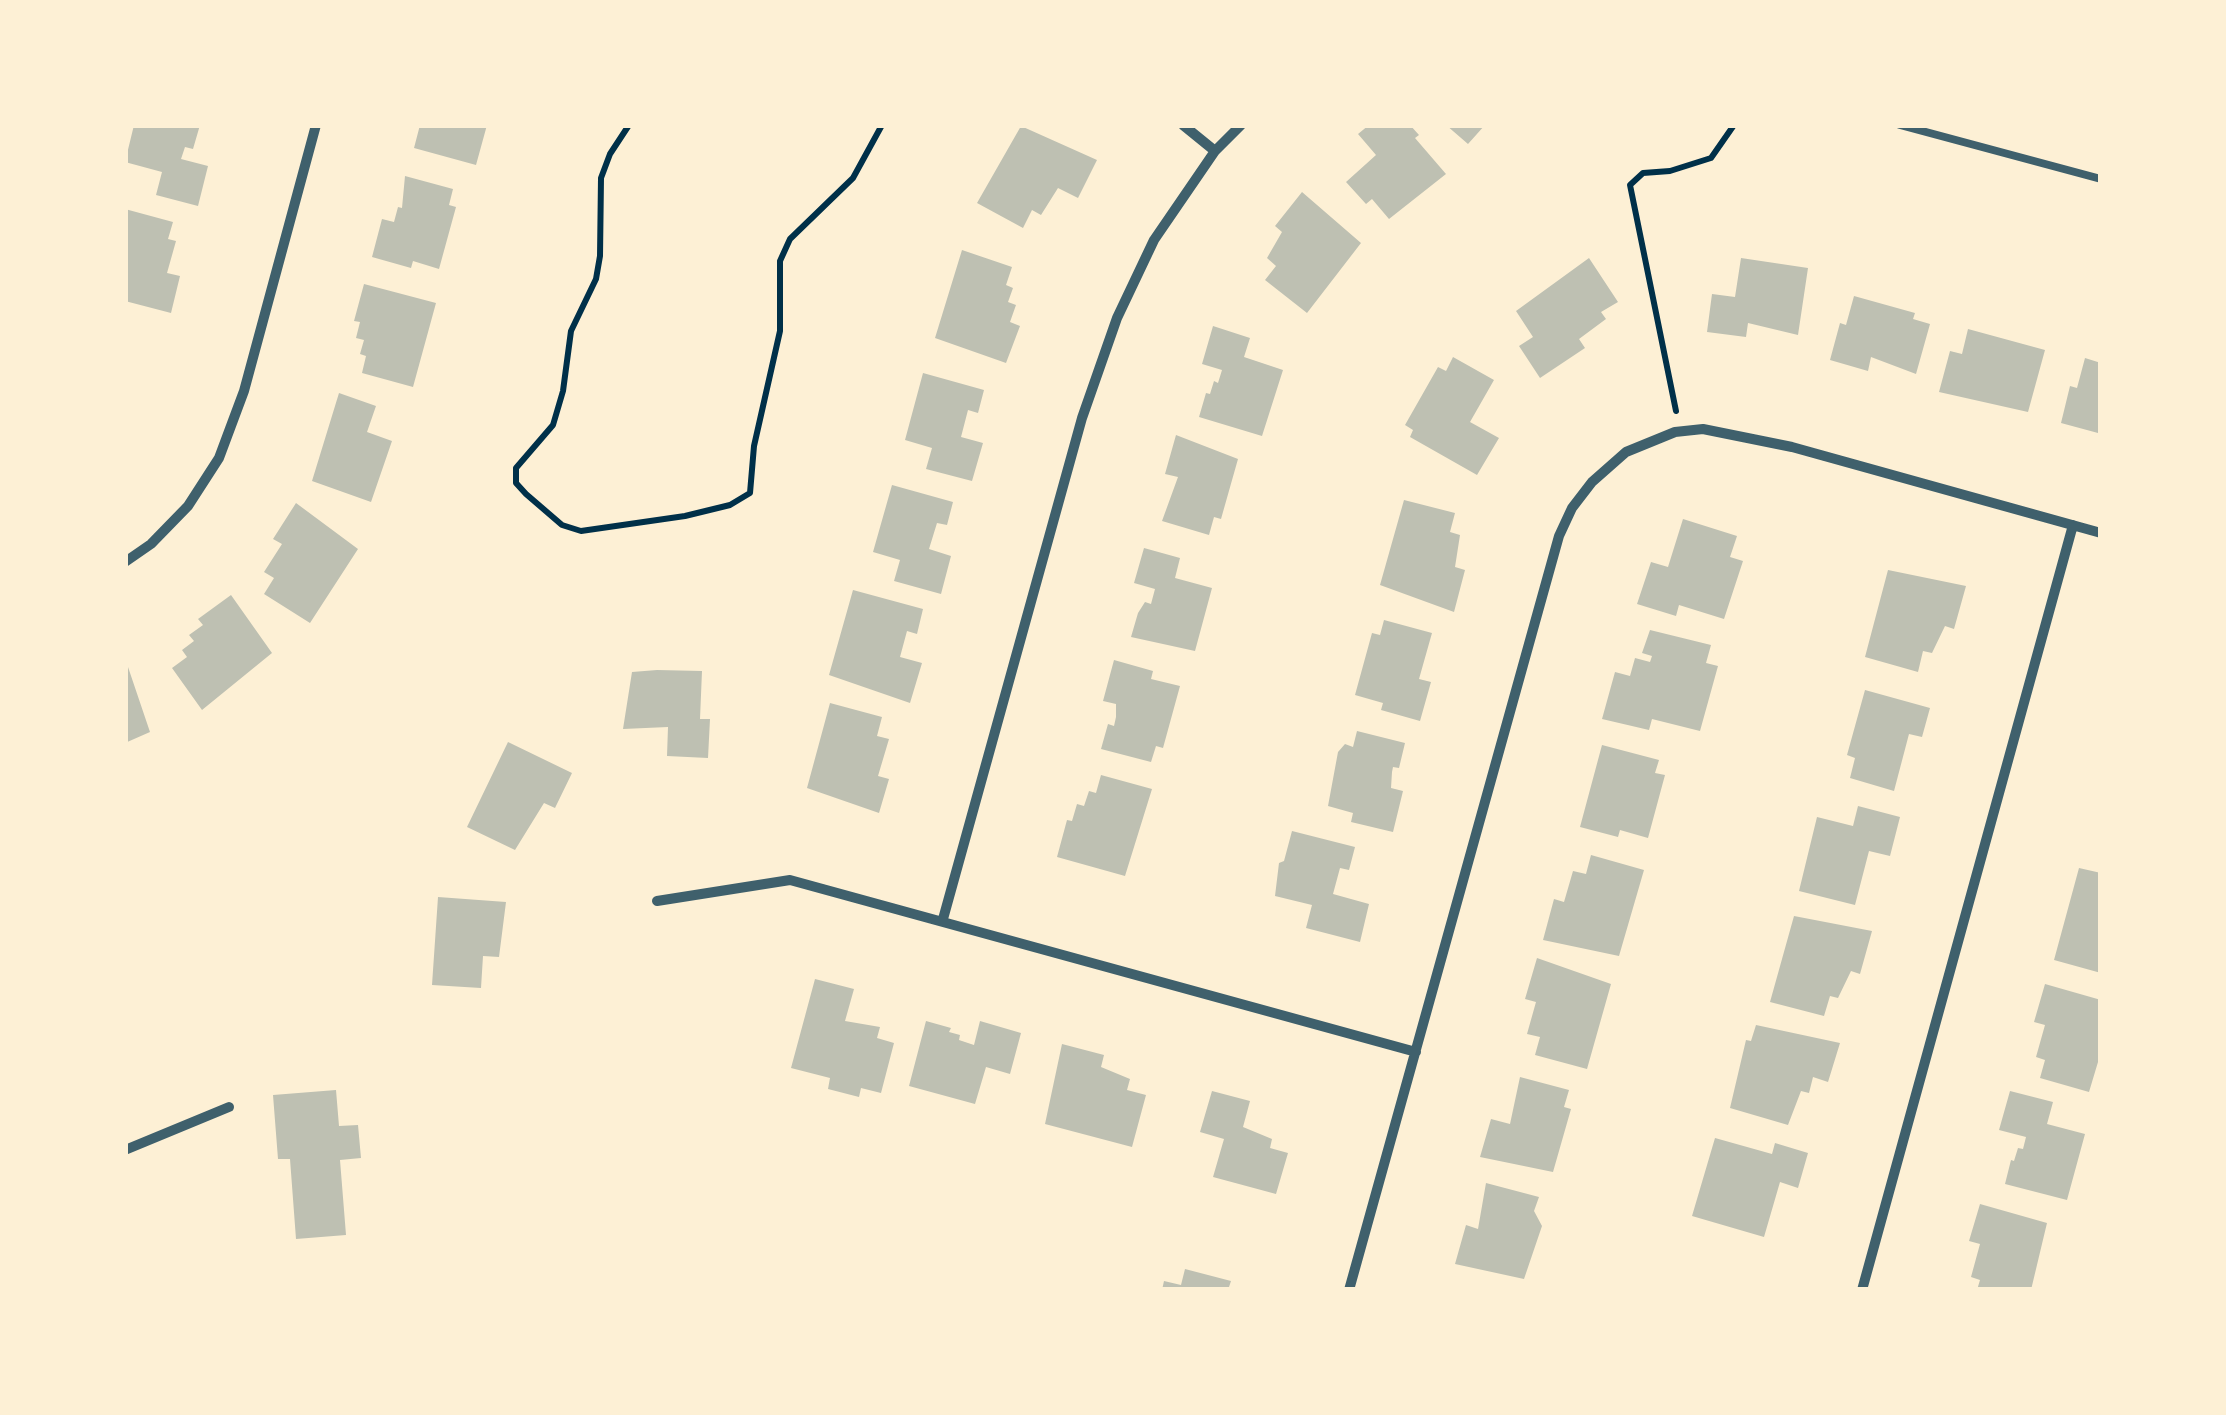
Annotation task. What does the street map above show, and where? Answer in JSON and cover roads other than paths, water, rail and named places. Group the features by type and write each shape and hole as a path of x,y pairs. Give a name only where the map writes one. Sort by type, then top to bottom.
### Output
{"street":[{"path":"125,562 152,544 188,506 219,458 244,391 316,125"},
{"path":"1183,125 1214,151"},
{"path":"943,919 1082,418 1105,352 1154,240 1214,151 1241,125"},
{"path":"1348,1290 1559,536 1572,508 1607,466 1626,452 1682,432 1728,432 2101,533"},
{"path":"1862,1290 2073,525"},
{"path":"657,900 790,880 1416,1052"},
{"path":"125,1150 230,1107"}],"lane":[{"path":"1900,125 2101,179"}]}
